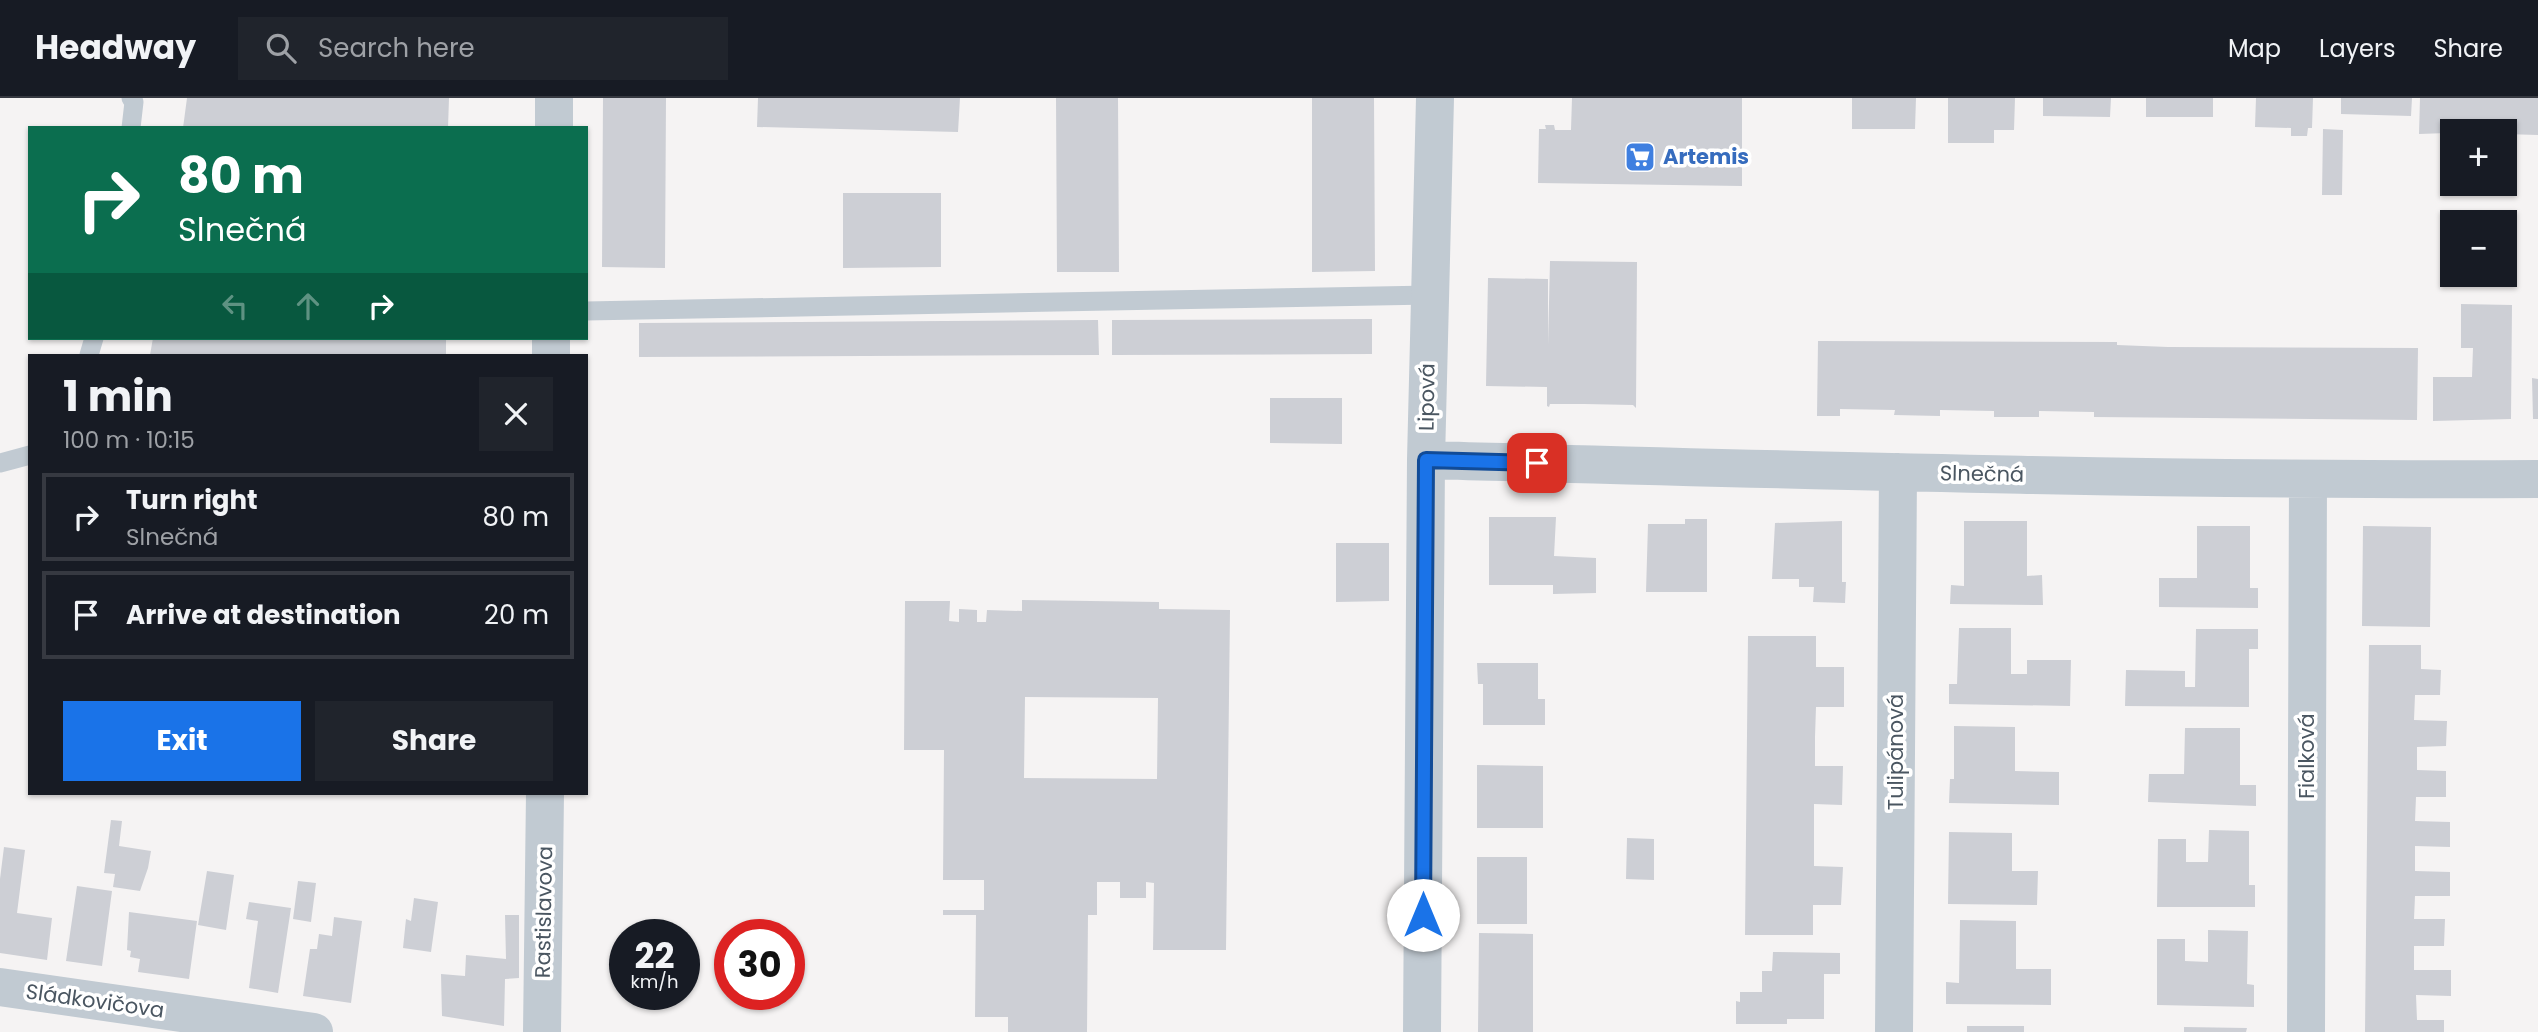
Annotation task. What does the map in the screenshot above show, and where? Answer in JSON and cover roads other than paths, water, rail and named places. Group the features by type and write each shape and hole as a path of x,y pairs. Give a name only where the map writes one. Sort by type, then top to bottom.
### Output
{"street":[{"path":"554,98 554,126"},
{"name":"Lipová","path":"1422,1032 1426,460 1435,98"},
{"name":"Slnečná","path":"1426,460 2308,480 2538,479"},
{"name":"Tulipánová","path":"1894,1032 1898,472"},
{"name":"Fialková","path":"2306,1032 2308,480"},
{"name":"Rastislavova","path":"542,1032 545,795"},
{"name":"Sládkovičova","path":"0,987 314,1032"}],"lane":[{"path":"131,98 134,102 131,126"},
{"path":"588,311 1430,295"},
{"path":"0,463 28,456"}],"place":[{"name":"Artemis","path":"1640,157"}]}
